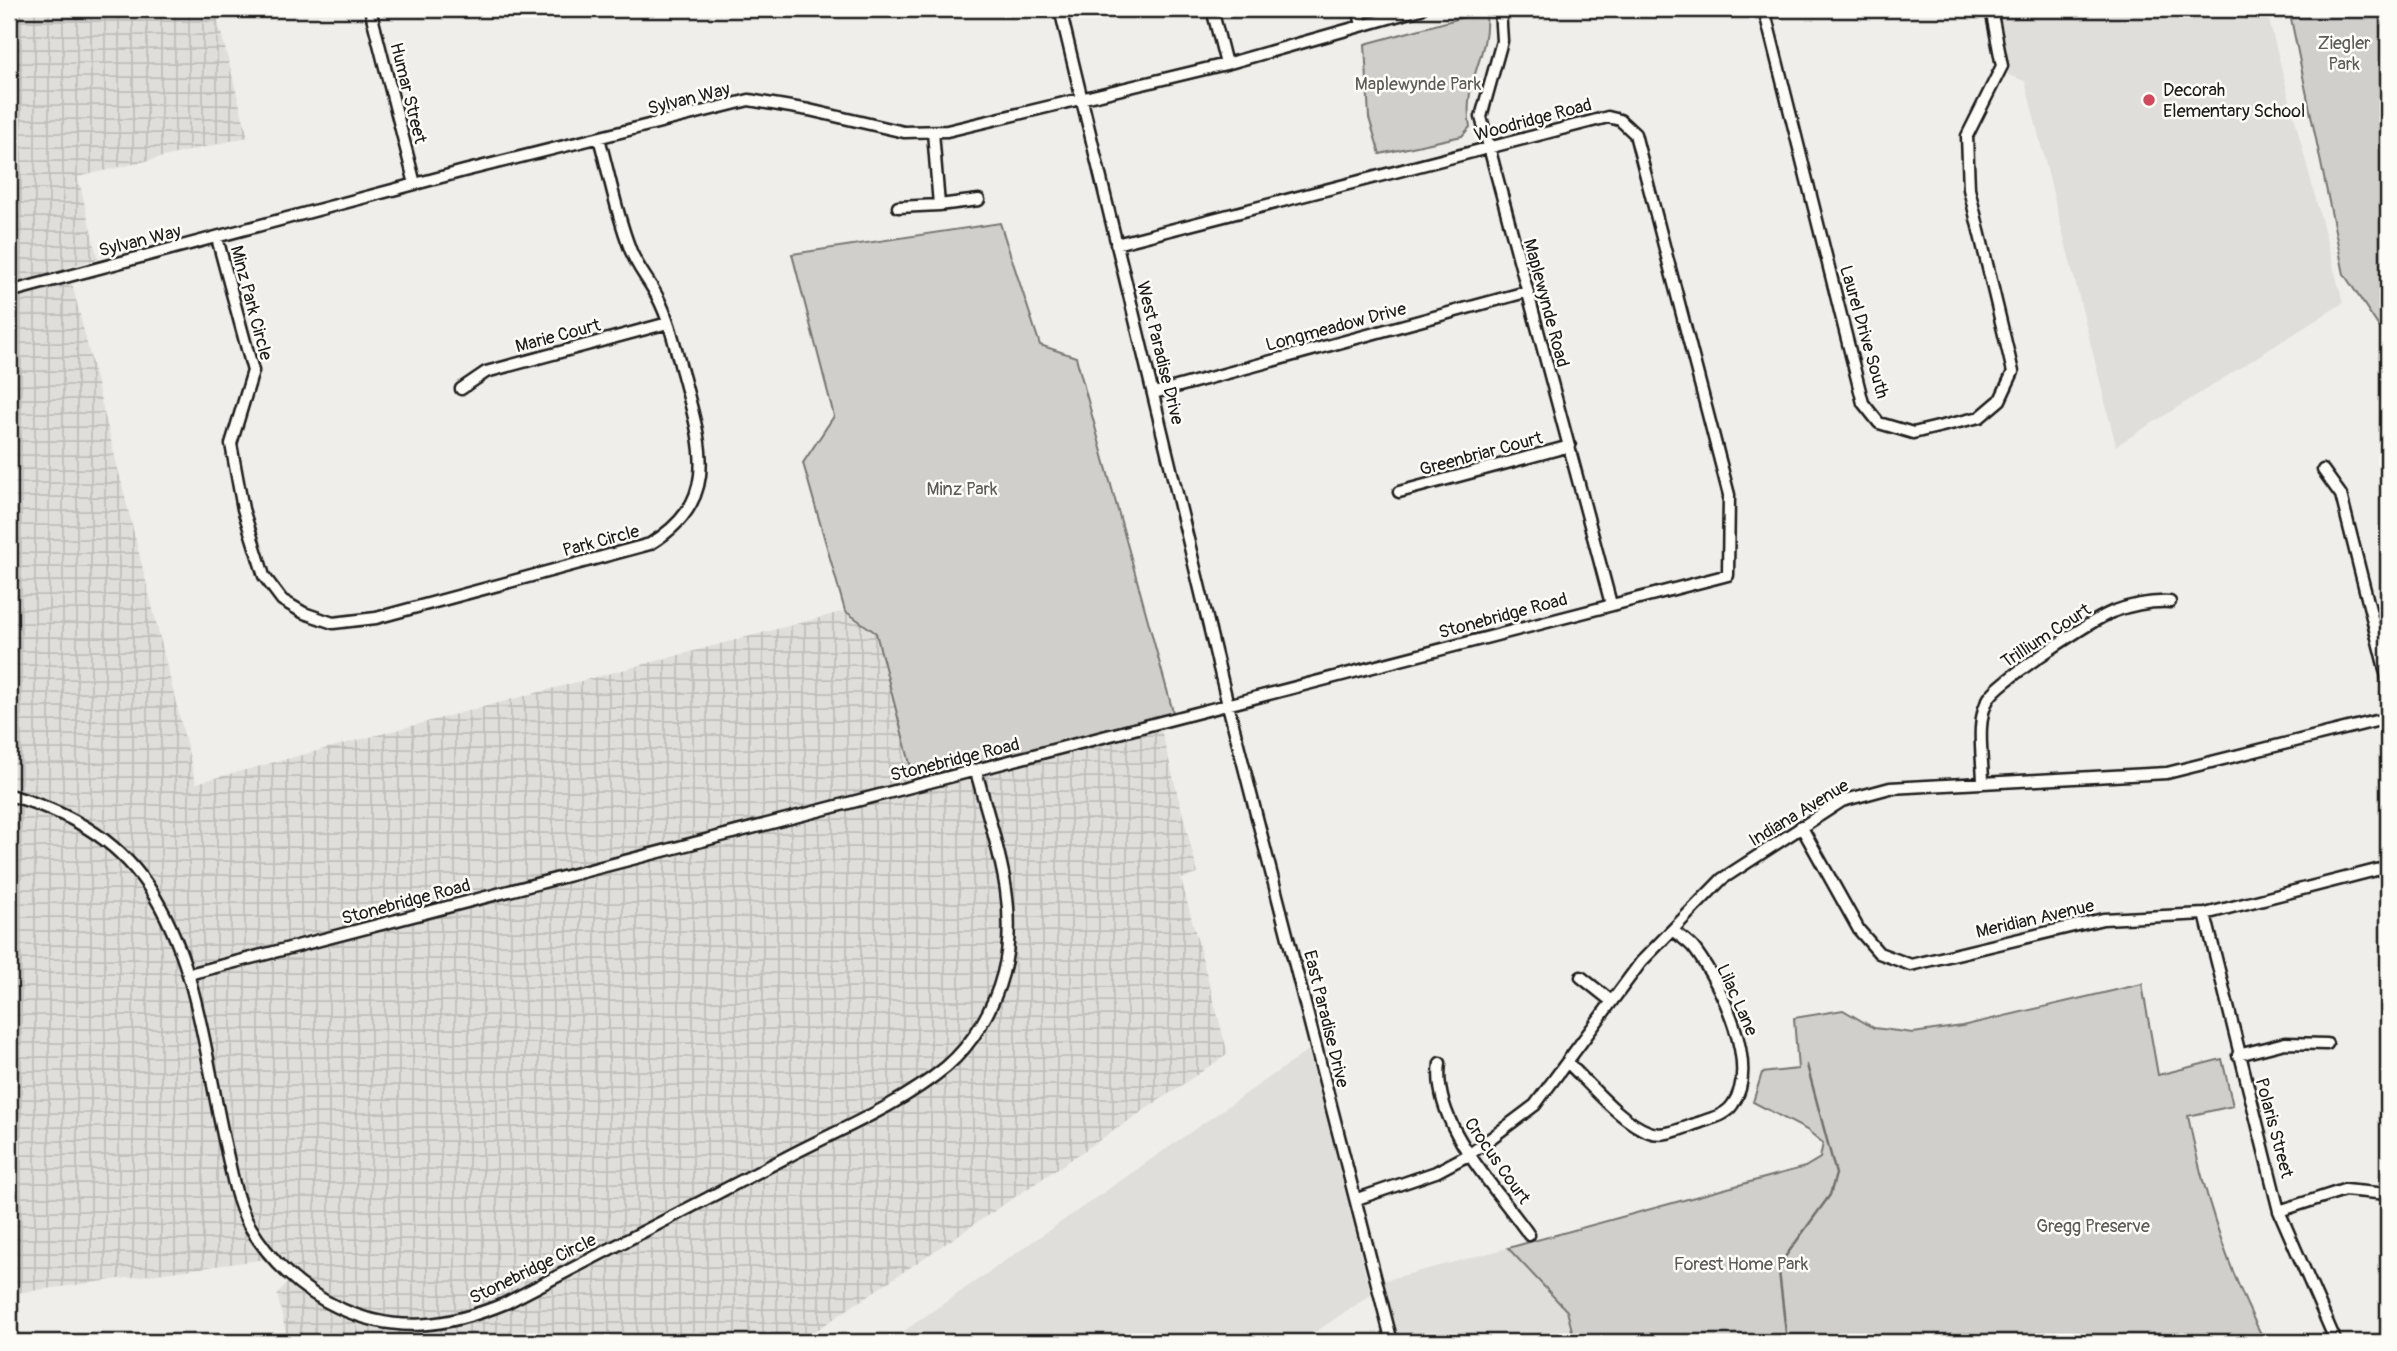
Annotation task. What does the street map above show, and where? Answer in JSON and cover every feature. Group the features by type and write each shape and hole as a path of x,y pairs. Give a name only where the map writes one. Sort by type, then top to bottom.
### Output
{"street":[{"name":"Humar Street","path":"370,9 415,184"},
{"name":"West Paradise Drive","path":"1060,9 1228,705"},
{"path":"1212,9 1226,64"},
{"path":"1358,9 1362,25"},
{"name":"Sylvan Way","path":"9,292 415,184 749,100 809,110 904,132 947,131 1226,64 1421,9"},
{"name":"Maplewynde Road","path":"1500,9 1502,41 1481,117 1611,604"},
{"name":"Laurel Drive South","path":"1765,9 1863,403 1879,423 1913,433 1980,417 2000,400 2013,372 1969,189 1967,136 2002,66 1991,9"},
{"name":"Woodridge Road","path":"1116,244 1608,117 1620,120 1635,134 1729,495 1728,575"},
{"path":"933,132 939,205"},
{"name":"Park Circle","path":"332,623 376,618 638,548 673,530 686,514 703,469 701,443 668,323 629,247 599,138"},
{"path":"898,207 979,200"},
{"name":"Minz Park Circle","path":"217,238 253,372 231,444 233,467 251,537 264,576 282,600 304,613 332,623"},
{"name":"Longmeadow Drive","path":"1154,393 1526,292"},
{"name":"Marie Court","path":"461,389 486,372 668,323"},
{"name":"Greenbriar Court","path":"1399,492 1570,446"},
{"path":"2323,470 2341,495 2388,681"},
{"name":"Stonebridge Road","path":"189,974 1728,575"},
{"name":"Trillium Court","path":"1983,783 1982,723 1988,699 2008,678 2110,613 2148,601 2170,602"},
{"name":"East Paradise Drive","path":"1228,705 1392,1342"},
{"name":"Indiana Avenue","path":"1357,1199 1436,1172 1470,1154 1535,1105 1568,1063 1610,1000 1722,879 1842,801 1865,792 1890,788 2168,774 2388,718"},
{"name":"Stonebridge Circle","path":"9,795 51,807 92,829 120,853 147,885 169,924 189,974 234,1180 248,1223 272,1257 301,1286 360,1318 403,1325 468,1319 506,1303 885,1107 947,1066 969,1043 988,1012 1003,975 1009,934 1007,889 976,771"},
{"name":"Meridian Avenue","path":"1801,826 1860,930 1879,953 1912,965 2103,919 2205,915 2388,867"},
{"name":"Polaris Street","path":"2205,915 2238,1055 2280,1211 2336,1342"},
{"name":"Lilac Lane","path":"1568,1063 1634,1124 1651,1133 1665,1133 1688,1127 1720,1116 1732,1106 1743,1083 1742,1052 1733,1022 1695,949 1672,930"},
{"path":"1581,977 1610,1000"},
{"path":"2238,1055 2285,1043 2327,1044"},
{"name":"Crocus Court","path":"1440,1063 1437,1080 1442,1103 1470,1154 1529,1235"},
{"path":"2280,1211 2344,1190 2388,1194"}],"shaded area":[{"path":"9,9 215,9 248,137 78,177 98,259 68,267 196,783 845,611 876,633 918,792 1161,729 1198,874 1181,879 1228,1054 799,1342 288,1342 277,1294 297,1273 282,1257 9,1294"},
{"path":"1997,9 2266,9 2343,303 2116,446 2025,81 2008,75 2007,49"},
{"path":"1309,1050 1371,1295 1300,1342 888,1342"},
{"path":"1508,1248 1567,1311 1575,1342 1397,1342 1382,1281"}],"green space":[{"name":"Ziegler Park","path":"2289,9 2388,9 2388,320 2379,327 2344,274"},
{"name":"Maplewynde Park","path":"1486,11 1484,43 1470,95 1470,127 1462,136 1380,154 1369,118 1365,44"},
{"name":"Minz Park","path":"1000,223 1040,345 1076,357 1173,712 914,779 876,633 845,611 803,463 834,416 792,254"},
{"path":"2142,984 2158,1075 2222,1059 2233,1106 2188,1116 2201,1175 2218,1232 2239,1287 2265,1342 1575,1342 1567,1311 1508,1248 1805,1167 1820,1158 1823,1143 1807,1130 1753,1102 1762,1073 1798,1069 1794,1018 1843,1010 1874,1028 1913,1033 1962,1026"}],"waterway":[{"path":"2383,9 2388,14"},
{"path":"1787,1342 1779,1271 1785,1257 1830,1195 1836,1174 1807,1065"}],"place":[{"name":"Decorah Elementary School","path":"2149,100"}],"park label":[{"name":"Gregg Preserve","path":"2093,1226"},
{"name":"Forest Home Park","path":"1741,1264"}]}
